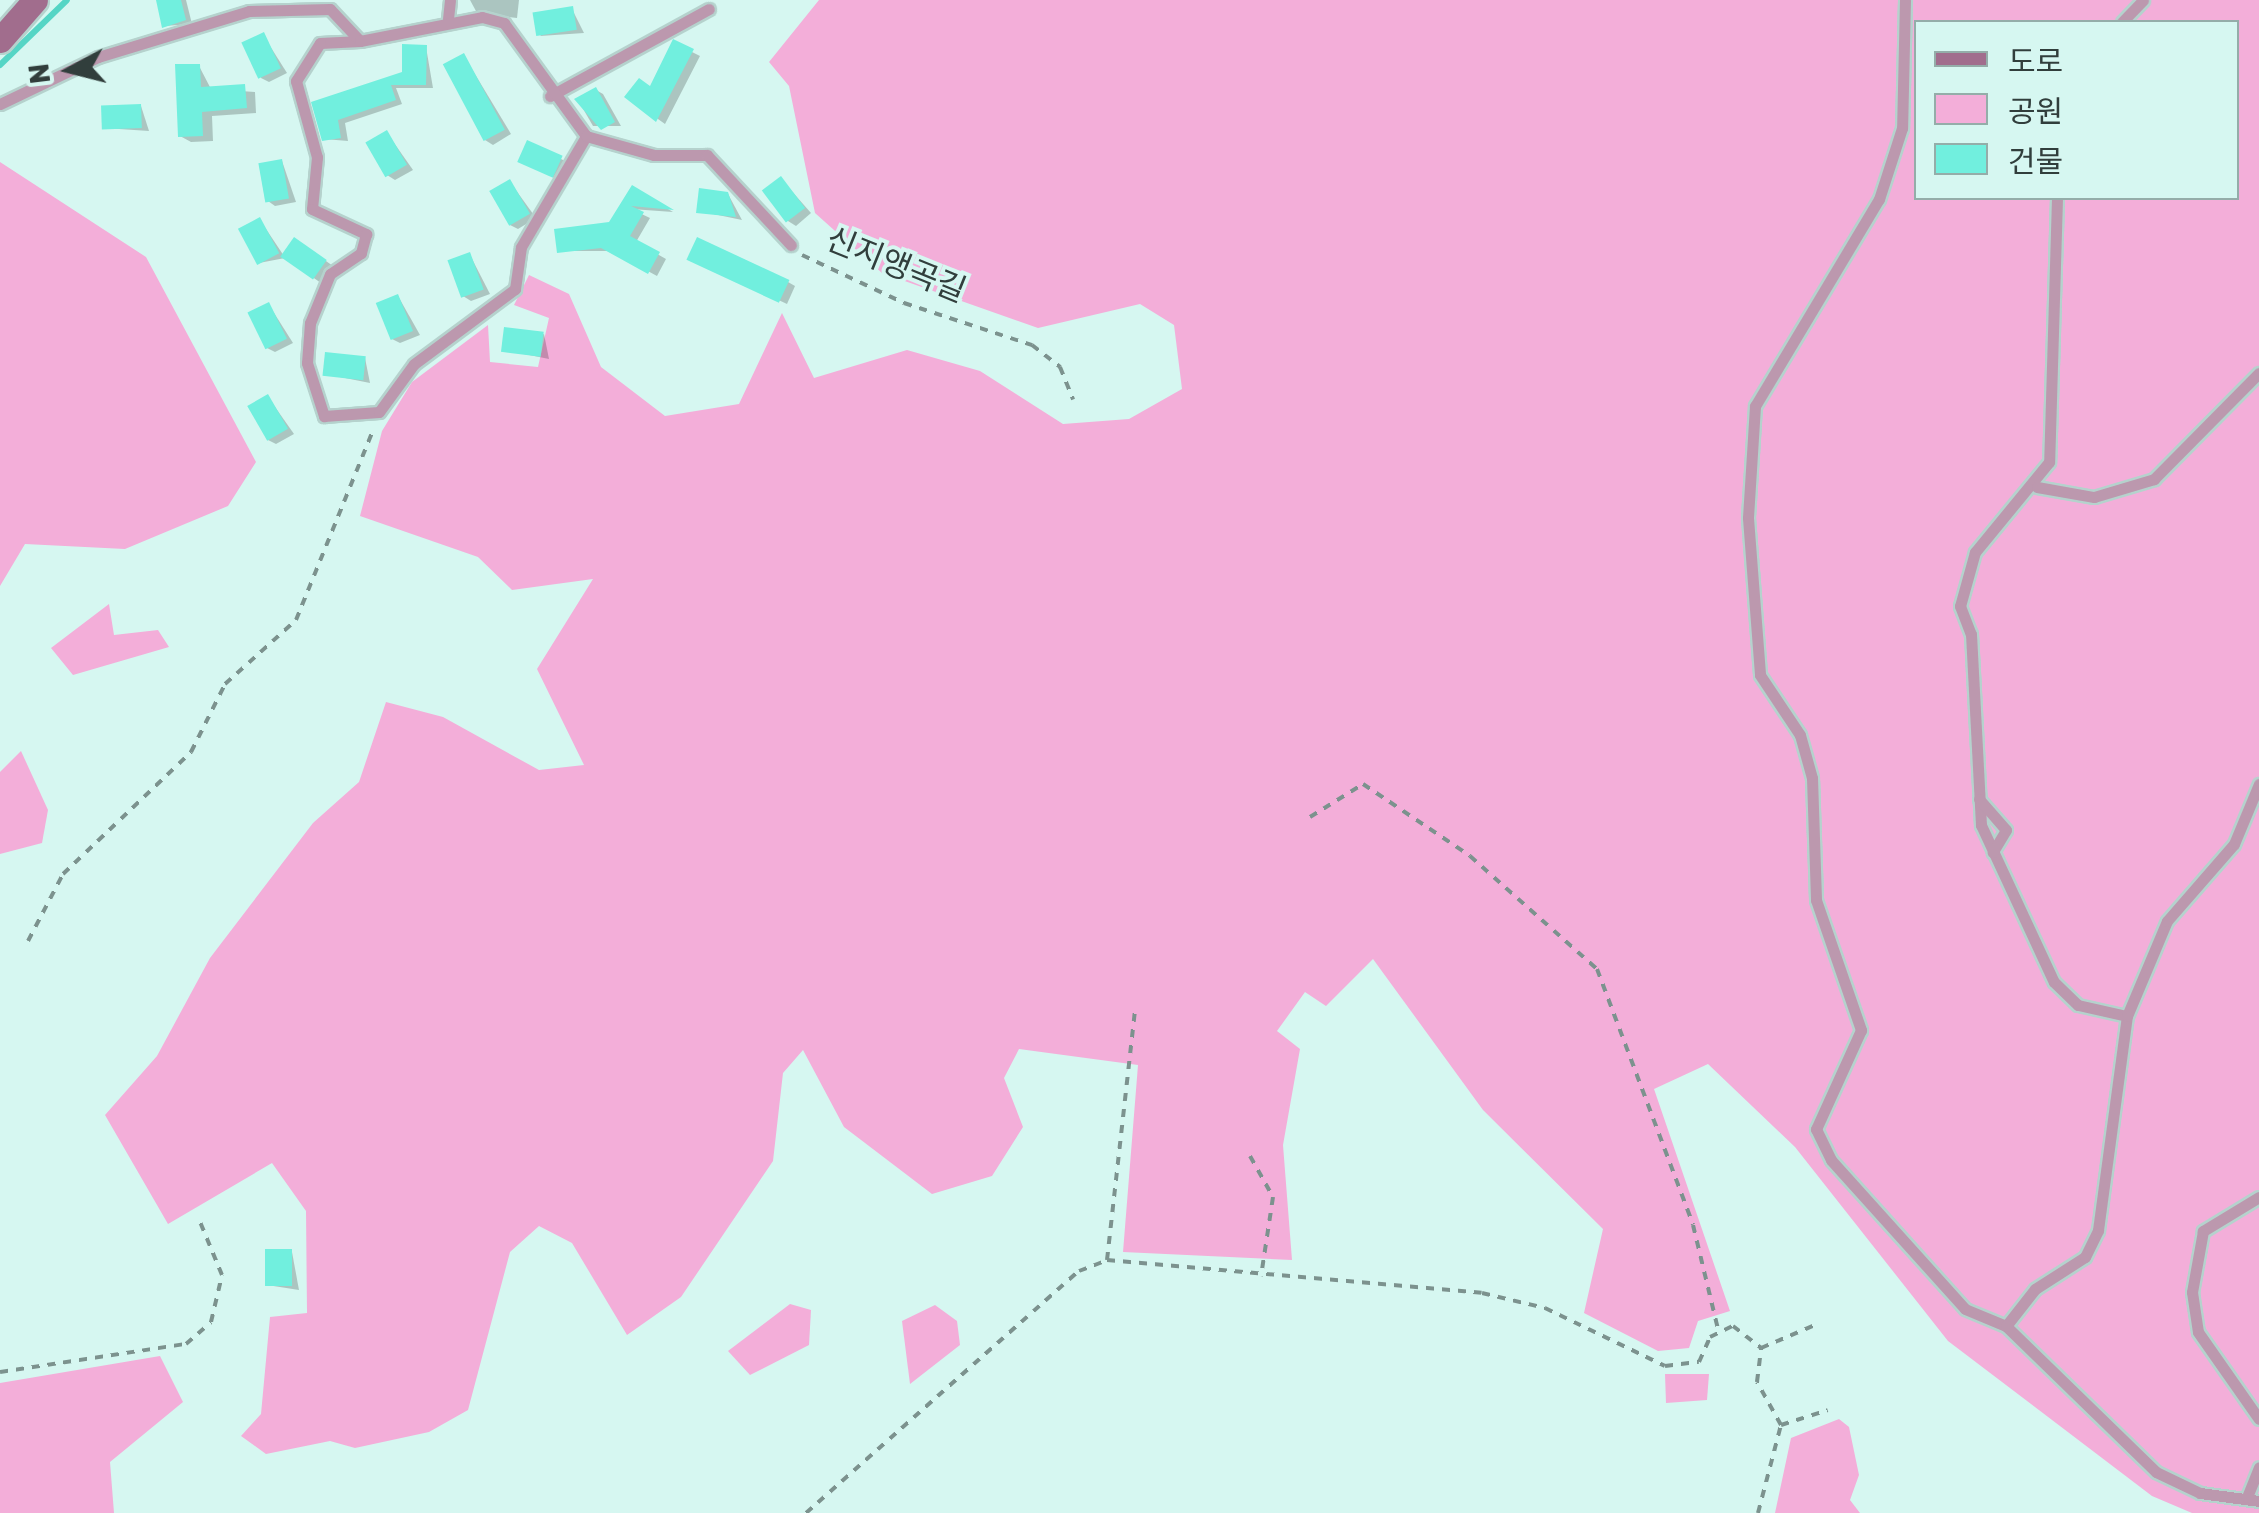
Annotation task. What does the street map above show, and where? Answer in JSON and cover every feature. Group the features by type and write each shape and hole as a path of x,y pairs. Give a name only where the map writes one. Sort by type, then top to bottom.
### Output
{"street":[{"path":"0,40 35,0"}],"lane":[{"path":"448,19 450,0"},
{"path":"1904,0 1902,128 1878,199 1755,406 1752,585 1760,675 1800,735 1812,778 1816,900 1860,1030 1816,1130 1831,1160 1966,1309 2006,1326 2156,1472 2200,1494 2253,1499 2259,1467"},
{"path":"2124,20 2143,0"},
{"path":"0,104 98,58 249,11 330,9 360,41"},
{"path":"550,96 708,9"},
{"path":"448,19 504,23 550,96 586,136 521,247 515,289 414,364 379,411 324,416 307,364 317,298 330,274 362,253 366,234 312,210 317,158 296,81 320,42 360,41 448,19"},
{"name":"신지앵곡길","path":"586,136 654,155 706,156 791,245"},
{"path":"2057,200 2056,397 2037,487 1975,552 1960,606 1970,634 1979,799 1993,852 2054,982 2078,1005 2126,1016"},
{"path":"2037,487 2094,497 2154,479 2259,372"},
{"path":"2006,1326 2035,1288 2085,1257 2098,1230 2126,1016 2167,921 2234,844 2259,784"},
{"path":"1979,799 2006,830 1993,852"},
{"path":"2259,1198 2202,1232 2192,1292 2198,1332 2259,1419"}],"path":[{"name":"신지앵곡길","path":"791,245 904,303 1032,346 1060,367 1073,399"},
{"path":"28,941 64,874 192,752 225,684 296,620 379,411"},
{"path":"1310,817 1363,784 1470,856 1598,969 1693,1225 1719,1334"},
{"path":"1108,1260 1135,1009"},
{"path":"1250,1156 1273,1197 1262,1276"},
{"path":"0,1372 186,1344 211,1322 222,1275 200,1222"},
{"path":"806,1513 1078,1270 1108,1260 1482,1293 1545,1308 1665,1366 1699,1362 1719,1334 1734,1326 1761,1348"},
{"path":"1761,1348 1815,1324"},
{"path":"1758,1513 1781,1425 1756,1382 1761,1348"},
{"path":"1781,1425 1828,1410"}],"green space":[{"path":"819,0 2259,0 2259,1513 2192,1513 2152,1496 1948,1341 1795,1147 1708,1064 1654,1089 1730,1311 1698,1321 1689,1348 1658,1351 1584,1313 1603,1229 1483,1110 1373,959 1326,1006 1305,992 1277,1031 1300,1049 1283,1145 1292,1260 1123,1252 1138,1065 1019,1049 1004,1078 1023,1127 992,1176 932,1194 844,1127 803,1050 783,1073 773,1161 681,1297 627,1335 572,1243 539,1226 510,1252 468,1410 429,1432 355,1448 330,1441 266,1454 241,1436 261,1414 270,1317 307,1313 306,1211 272,1163 168,1224 105,1115 157,1056 210,958 313,823 359,782 386,702 443,717 539,770 584,765 537,669 593,579 512,590 478,557 360,516 382,431 412,382 488,325 490,362 538,367 549,318 514,305 529,275 569,294 601,367 665,416 739,404 782,313 814,378 907,350 980,371 1063,424 1129,419 1182,389 1174,325 1140,304 1038,328 882,273 815,213 789,86 769,62"},
{"path":"0,162 146,257 256,462 228,506 125,549 25,544 0,586"},
{"path":"109,604 114,635 158,630 169,647 73,675 51,648"},
{"path":"21,751 48,810 42,843 0,854 0,772"},
{"path":"790,1304 811,1310 809,1345 750,1375 728,1351"},
{"path":"935,1305 957,1321 960,1345 910,1384 902,1321"},
{"path":"160,1356 183,1402 110,1462 114,1513 0,1513 0,1383"},
{"path":"1665,1374 1709,1374 1707,1400 1666,1403"},
{"path":"1839,1419 1849,1427 1859,1475 1850,1500 1860,1513 1775,1513 1791,1438"}],"building":[{"path":"156,0 181,0 186,20 162,28"},
{"path":"573,6 577,30 536,36 533,12"},
{"path":"264,32 281,68 258,79 241,43"},
{"path":"673,39 694,49 656,122 624,97 639,78 650,86"},
{"path":"402,44 427,45 426,85 391,85 396,100 338,120 341,138 322,141 311,102 402,72"},
{"path":"464,53 505,130 484,141 443,64"},
{"path":"175,64 200,64 201,87 245,84 247,108 202,112 203,136 178,137"},
{"path":"596,87 615,122 601,130 574,99"},
{"path":"141,104 142,128 102,129 101,105"},
{"path":"387,130 407,165 385,177 365,142"},
{"path":"527,140 563,156 553,178 517,162"},
{"path":"282,159 289,198 265,203 258,163"},
{"path":"781,176 805,208 786,222 762,190"},
{"path":"510,179 530,214 509,226 489,191"},
{"path":"632,185 674,210 631,206 644,212 630,236 660,252 648,274 601,248 557,253 554,229 609,222"},
{"path":"699,188 728,192 736,217 696,213"},
{"path":"260,217 279,253 257,265 238,229"},
{"path":"294,237 327,260 313,280 280,257"},
{"path":"697,237 789,280 779,303 686,260"},
{"path":"470,252 484,290 461,298 447,260"},
{"path":"398,294 413,331 391,340 376,303"},
{"path":"269,302 287,339 265,349 247,313"},
{"path":"504,327 544,332 541,357 501,352"},
{"path":"325,352 366,356 363,380 322,376"},
{"path":"268,394 288,429 267,441 247,406"},
{"path":"265,1249 292,1249 292,1286 265,1286"}],"waterway":[{"path":"0,65 67,0"}]}
